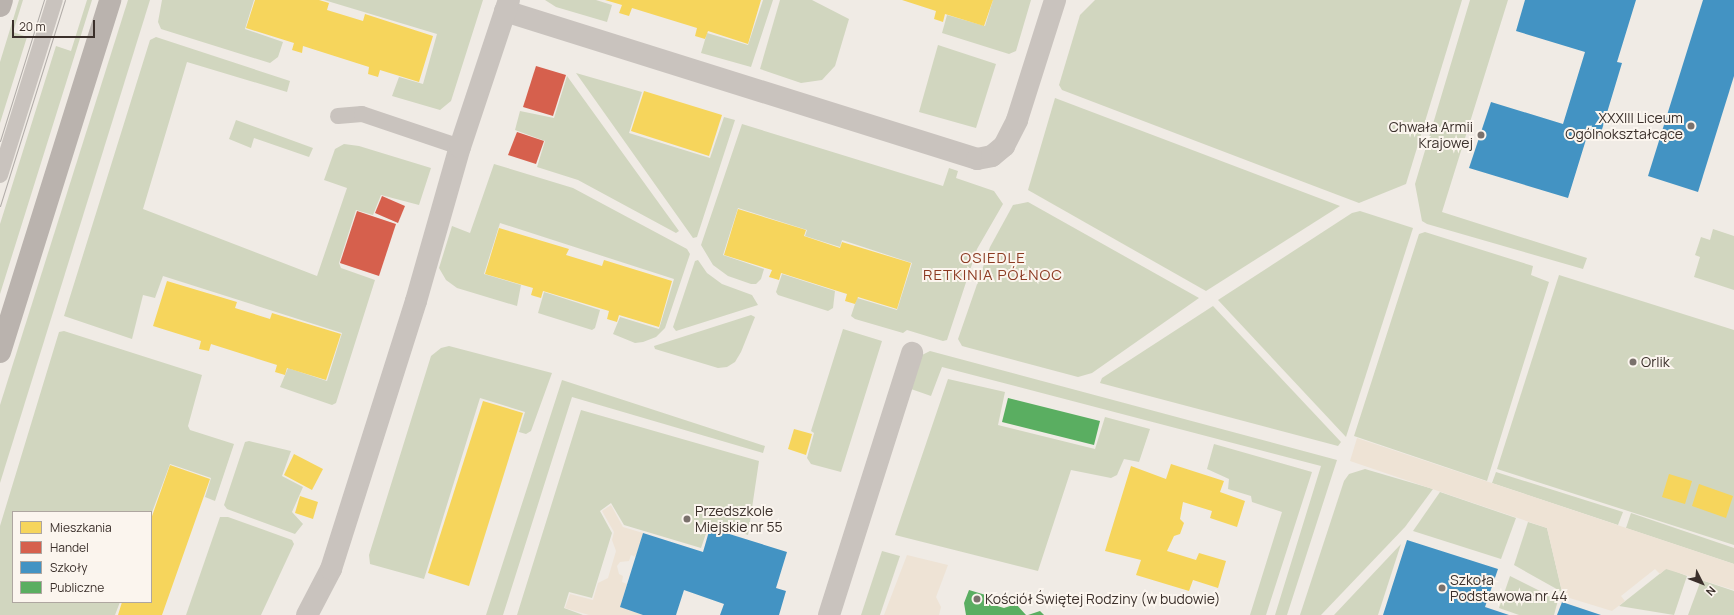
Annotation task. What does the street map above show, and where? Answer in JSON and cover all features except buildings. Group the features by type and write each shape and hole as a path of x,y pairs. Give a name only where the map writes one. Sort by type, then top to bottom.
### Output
{"street":[{"path":"0,6 2,0"},
{"path":"0,352 110,0"},
{"path":"307,615 331,569 416,301 460,147 507,6 977,159 992,156 1004,146 1014,126 1055,0"},
{"path":"829,615 912,353"}],"lane":[{"path":"0,175 55,0"},
{"path":"338,116 362,114 460,147"}],"green space":[{"path":"19,0 23,0 13,32 27,37 0,123 0,62"},
{"path":"87,0 92,0 0,294 0,224 56,46 71,51"},
{"path":"128,0 150,0 0,483 0,405"},
{"path":"162,0 254,0 245,29 283,42 278,57 270,63 161,29 158,22"},
{"path":"324,0 483,0 451,101 440,110 392,96 399,77 423,84 437,34"},
{"path":"545,0 596,0 612,5 607,22 556,7"},
{"path":"763,0 773,0 751,67 701,53 707,33 748,45"},
{"path":"780,0 812,0 849,19 835,66 822,80 801,83 760,69"},
{"path":"993,0 1031,0 1016,51 1009,54 942,33 947,15 985,26"},
{"path":"1095,0 1462,0 1406,184 1359,203 1062,90 1059,85 1080,15"},
{"path":"1470,0 1508,0 1442,212 1587,258 1583,269 1427,224 1422,221 1415,184"},
{"path":"156,37 290,81 287,92 187,62 143,209 317,276 347,188 324,180 335,149 344,144 359,146 431,168 419,205 381,195 373,215 356,210 339,263 341,268 375,280 336,403 332,405 280,387 288,368 327,381 342,333 163,276 155,298 143,295 132,339 64,316 150,40"},
{"path":"938,45 996,64 976,128 919,112"},
{"path":"576,73 642,92 629,133 710,158 724,117 735,120 697,237 693,238"},
{"path":"567,76 679,231 676,233 578,180 537,167 545,141 515,130 520,111 554,118"},
{"path":"1055,98 1340,206 1206,291 1028,190"},
{"path":"236,120 313,148 309,157 254,138 251,148 229,139"},
{"path":"742,124 943,186 949,168 958,171 956,178 994,191 1003,204 977,249 947,340 943,341 907,330 903,333 855,319 851,316 857,298 897,310 912,263 842,240 840,247 805,236 807,230 738,208 723,255 764,269 761,279 756,284 751,284 728,276 713,265 701,245"},
{"path":"494,164 573,188 687,249 690,254 665,328 656,337 643,342 635,343 613,334 620,317 659,329 674,279 500,223 484,274 521,285 517,306 457,288 446,280 439,268 452,226 470,233"},
{"path":"1028,202 1199,298 1092,373 1078,377 962,346 958,339 990,247 1013,205"},
{"path":"1360,211 1413,228 1346,437 1218,300 1352,213"},
{"path":"1713,229 1734,236 1734,290 1694,277 1700,257 1695,255 1701,237 1710,240"},
{"path":"1425,232 1533,266 1531,275 1549,282 1487,481 1354,436 1419,234"},
{"path":"698,260 707,273 722,284 752,295 758,305 676,331 673,327 695,261"},
{"path":"782,274 835,291 833,308 828,311 778,295 776,292"},
{"path":"1559,275 1734,330 1734,545 1497,469"},
{"path":"544,292 600,310 595,328 592,330 538,313"},
{"path":"1213,306 1341,442 1338,446 1100,383 1102,378"},
{"path":"751,315 755,317 741,352 735,362 727,367 718,368 655,349 654,346"},
{"path":"843,329 882,341 841,472 811,464 807,458 814,433 811,431"},
{"path":"64,331 202,375 188,426 190,430 234,444 215,501 205,497 211,478 170,464 152,512 152,511 12,511 12,603 120,603 115,615 0,615 0,526 59,332"},
{"path":"449,346 552,373 531,431 526,434 519,432 525,412 480,398 424,579 370,564 369,555 431,356 441,348"},
{"path":"930,351 1337,460 1287,615 1275,615 1321,466 942,367 931,396 911,389 922,355"},
{"path":"948,379 1005,392 998,425 1095,449 1105,417 1150,429 1139,462 1124,459 1117,475 1111,478 1071,470 1038,571 895,535"},
{"path":"562,380 765,446 763,453 572,397 503,615 486,615"},
{"path":"581,410 759,461 748,535 710,522 701,548 624,525 611,503 600,511 612,533 592,598 569,592 564,608 583,615 517,615"},
{"path":"249,441 291,451 282,476 303,487 292,512 303,524 295,534 227,509 224,505 245,442"},
{"path":"1214,444 1312,472 1266,615 1250,615 1282,512 1252,502 1251,496 1228,489 1229,479 1207,469"},
{"path":"1365,469 1433,489 1405,527 1321,615 1300,615 1344,481 1349,474"},
{"path":"1496,472 1623,512 1618,525 1492,483"},
{"path":"1440,492 1516,518 1501,559 1413,531"},
{"path":"1631,513 1734,548 1734,564 1626,528"},
{"path":"220,517 228,517 292,540 294,544 261,615 186,615"},
{"path":"1528,522 1547,528 1562,592 1514,565"},
{"path":"1401,544 1378,615 1334,615"},
{"path":"882,551 900,556 880,615 861,615"},
{"path":"1667,568 1687,576 1674,615 1619,606"},
{"path":"1510,576 1558,600 1554,615 1519,615 1499,608"},
{"path":"1701,580 1734,591 1734,615 1688,615"}],"shaded area":[{"path":"1357,438 1734,564 1734,590 1666,569 1660,574 1655,569 1621,596 1625,601 1612,611 1563,596 1547,528 1350,461"},
{"path":"611,505 623,527 643,533 636,557 631,555 629,561 620,562 617,566 619,574 623,576 622,582 627,584 620,607 643,615 589,615 565,608 570,594 593,600 598,583 608,578 616,551 612,540 614,532 602,511"},
{"path":"907,555 948,565 936,597 941,607 939,615 884,615"}],"tram line":[{"path":"0,141 44,0"},
{"path":"0,206 65,0"}],"place":[{"name":"XXXIII Liceum Ogólnokształcące","path":"1691,126"},
{"name":"Chwała Armii Krajowej","path":"1481,135"},
{"name":"Orlik","path":"1633,362"},
{"name":"Przedszkole Miejskie nr 55","path":"687,519"},
{"name":"Szkoła Podstawowa nr 44","path":"1442,588"},
{"name":"Kościół Świętej Rodziny (w budowie)","path":"977,599"}],"district":[{"name":"OSIEDLE RETKINIA PÓŁNOC","path":"993,266"}]}
